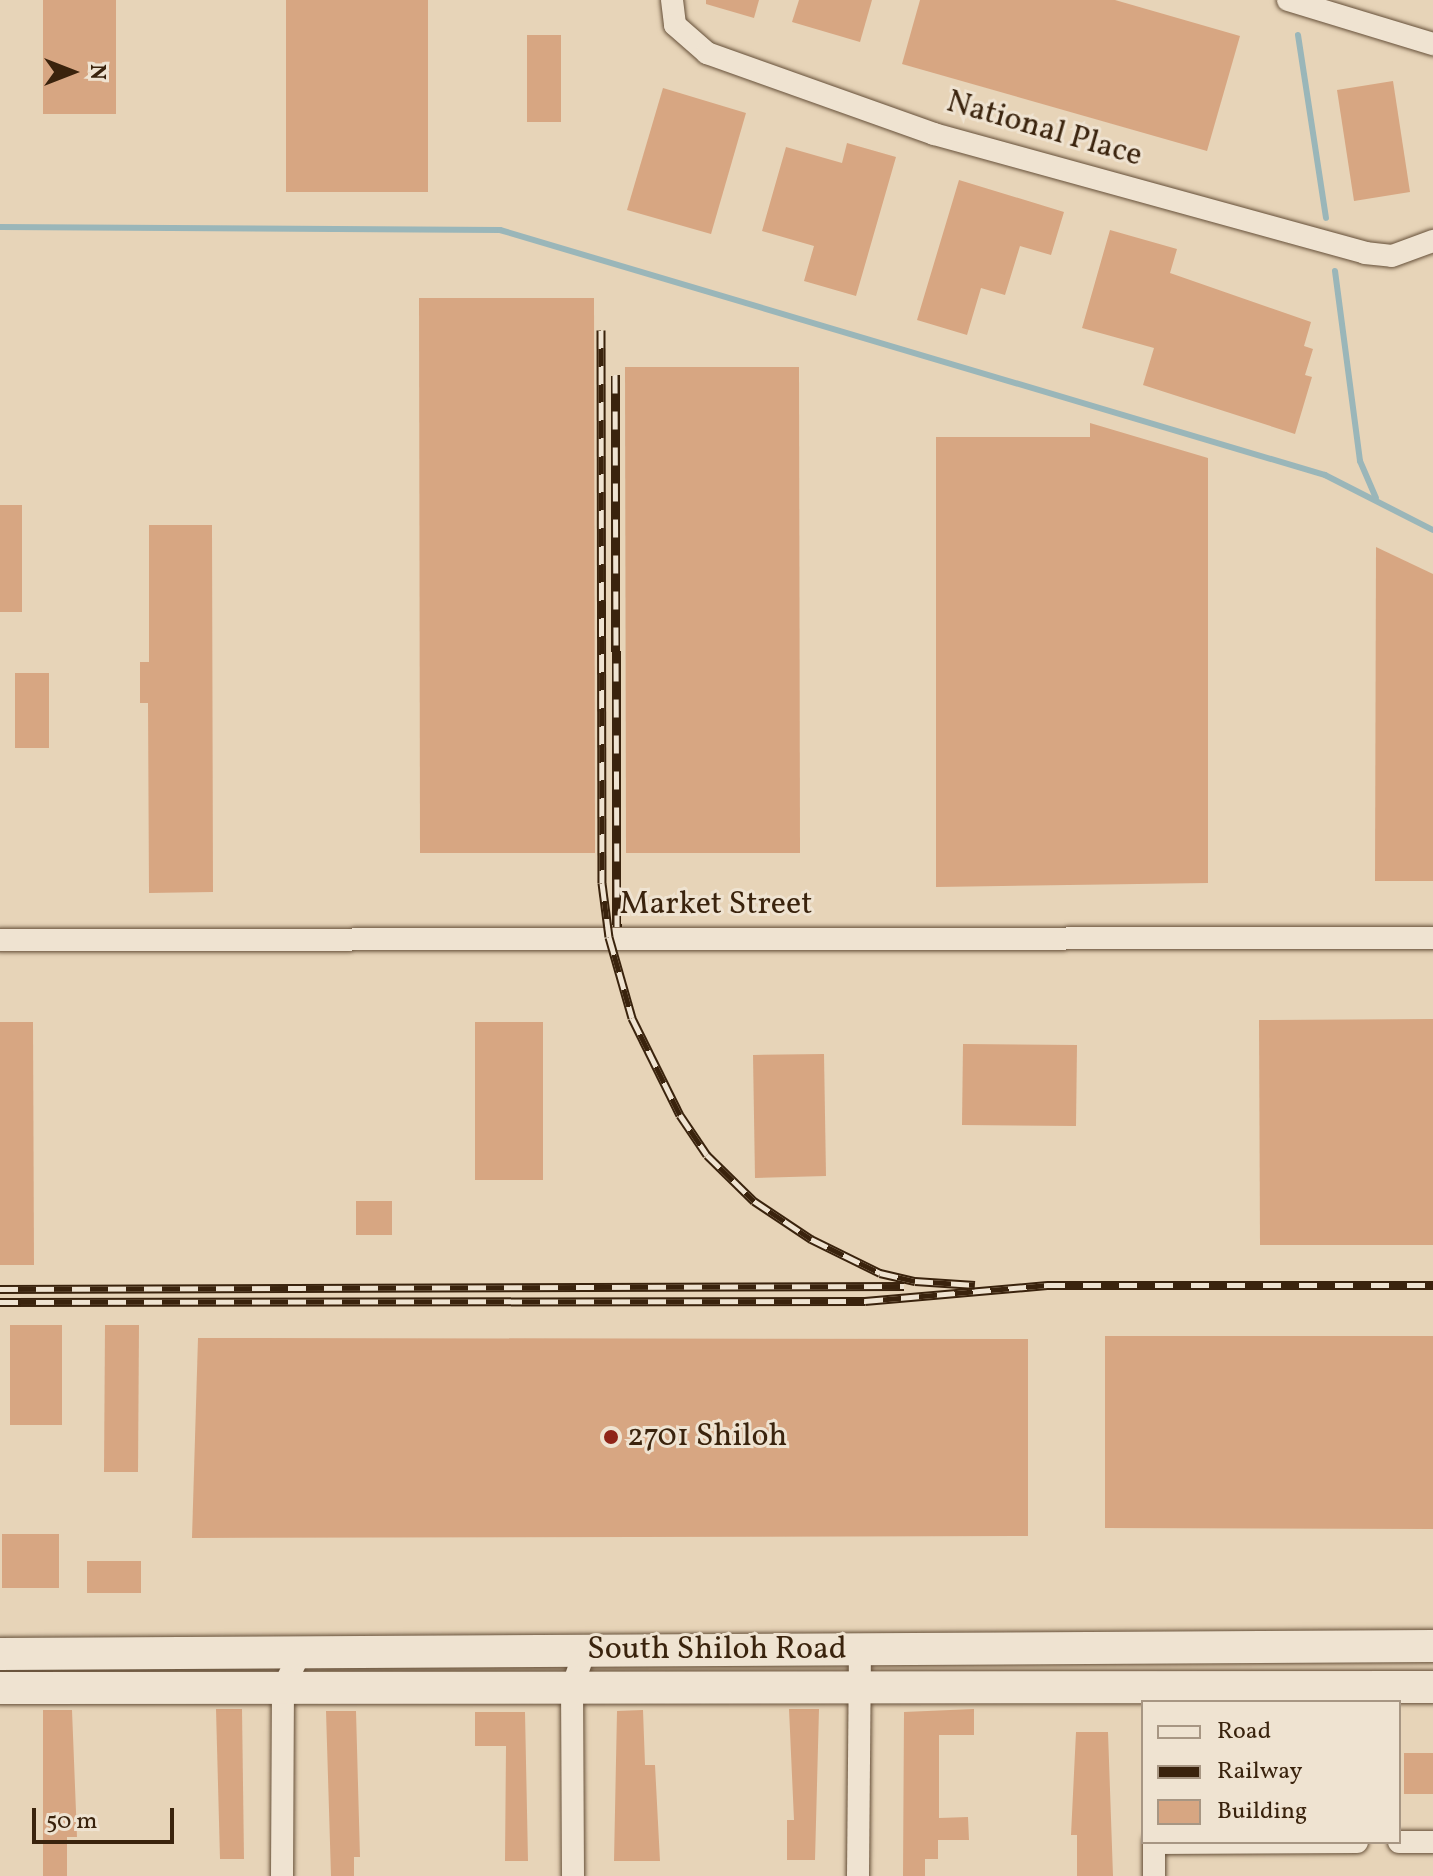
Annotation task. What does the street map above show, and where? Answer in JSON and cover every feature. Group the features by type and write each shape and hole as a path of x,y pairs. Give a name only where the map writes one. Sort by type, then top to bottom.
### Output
{"main road":[{"name":"South Shiloh Road","path":"0,1654 1433,1646"},
{"name":"South Shiloh Road","path":"0,1688 860,1687 1156,1695 1433,1687"}],"street":[{"name":"National Place","path":"672,0 675,25 707,53 934,134 1365,253 1392,256 1433,241"},
{"path":"1288,0 1433,44"},
{"name":"Market Street","path":"0,940 1433,938"},
{"path":"1154,1649 1156,1695"},
{"path":"858,1876 860,1650"},
{"path":"573,1876 572,1688 585,1651"},
{"path":"282,1876 283,1688 300,1653"},
{"path":"1401,1842 1433,1842"},
{"path":"1154,1844 1154,1876"}],"building":[{"path":"43,0 116,0 116,114 43,114"},
{"path":"286,0 428,0 428,192 286,192"},
{"path":"706,0 759,0 754,18 706,4"},
{"path":"799,0 872,0 860,42 792,22"},
{"path":"920,0 1115,0 1240,36 1207,151 902,64"},
{"path":"527,35 561,35 561,122 527,122"},
{"path":"1393,81 1410,192 1354,201 1337,90"},
{"path":"663,88 746,113 711,234 627,210"},
{"path":"847,143 896,157 856,296 804,281 814,246 762,231 786,147 842,163"},
{"path":"959,180 1064,212 1051,255 1020,246 1005,295 981,288 967,335 917,320"},
{"path":"1110,230 1177,249 1170,273 1311,322 1304,346 1313,349 1305,375 1312,377 1295,434 1143,385 1154,348 1082,328"},
{"path":"419,298 594,298 595,853 420,853"},
{"path":"625,367 799,367 800,853 626,853"},
{"path":"1090,423 1208,458 1208,883 936,887 936,437 1090,437"},
{"path":"0,505 22,505 22,612 0,612"},
{"path":"149,525 212,525 213,892 149,893 148,703 140,703 140,662 149,662"},
{"path":"1376,547 1433,574 1433,881 1375,881"},
{"path":"15,673 49,673 49,748 15,748"},
{"path":"1433,1019 1433,1245 1260,1245 1259,1020"},
{"path":"0,1022 33,1022 34,1265 0,1265"},
{"path":"475,1022 543,1022 543,1180 475,1180"},
{"path":"963,1044 1077,1045 1076,1126 962,1125"},
{"path":"824,1054 826,1176 755,1178 753,1055"},
{"path":"356,1201 392,1201 392,1235 356,1235"},
{"path":"10,1325 62,1325 62,1425 10,1425"},
{"path":"105,1325 139,1325 138,1472 104,1472"},
{"path":"1105,1336 1433,1336 1433,1529 1105,1528"},
{"name":"2701 Shiloh","path":"198,1338 1028,1339 1028,1536 192,1538"},
{"path":"2,1534 59,1534 59,1588 2,1588"},
{"path":"87,1561 141,1561 141,1593 87,1593"},
{"path":"216,1709 242,1709 244,1859 220,1859"},
{"path":"789,1709 819,1709 815,1860 787,1860 787,1820 794,1820"},
{"path":"974,1709 974,1735 939,1735 939,1818 968,1817 969,1840 938,1840 938,1859 925,1859 925,1876 903,1876 904,1712"},
{"path":"43,1710 72,1710 77,1837 67,1837 67,1876 43,1876"},
{"path":"643,1710 645,1765 655,1765 660,1861 614,1861 617,1711"},
{"path":"326,1711 356,1711 360,1857 354,1857 354,1876 331,1876"},
{"path":"475,1712 525,1712 528,1861 505,1861 506,1746 475,1746"},
{"path":"1076,1732 1108,1732 1113,1876 1077,1876 1077,1835 1071,1835"},
{"path":"1404,1753 1433,1753 1433,1794 1404,1794"}],"waterway":[{"path":"1298,35 1326,218"},
{"path":"0,227 500,230 1325,475 1433,530"},
{"path":"1335,271 1360,461 1376,498"}],"railway":[{"path":"601,330 602,883 609,937 632,1018 680,1115 707,1155 754,1201 811,1239 880,1273 915,1281 975,1285"},
{"path":"615,375 617,927"},
{"path":"0,1302 865,1301 1047,1285 1433,1285"},
{"path":"0,1289 904,1286"}],"place":[{"name":"2701 Shiloh","path":"611,1437"}]}
